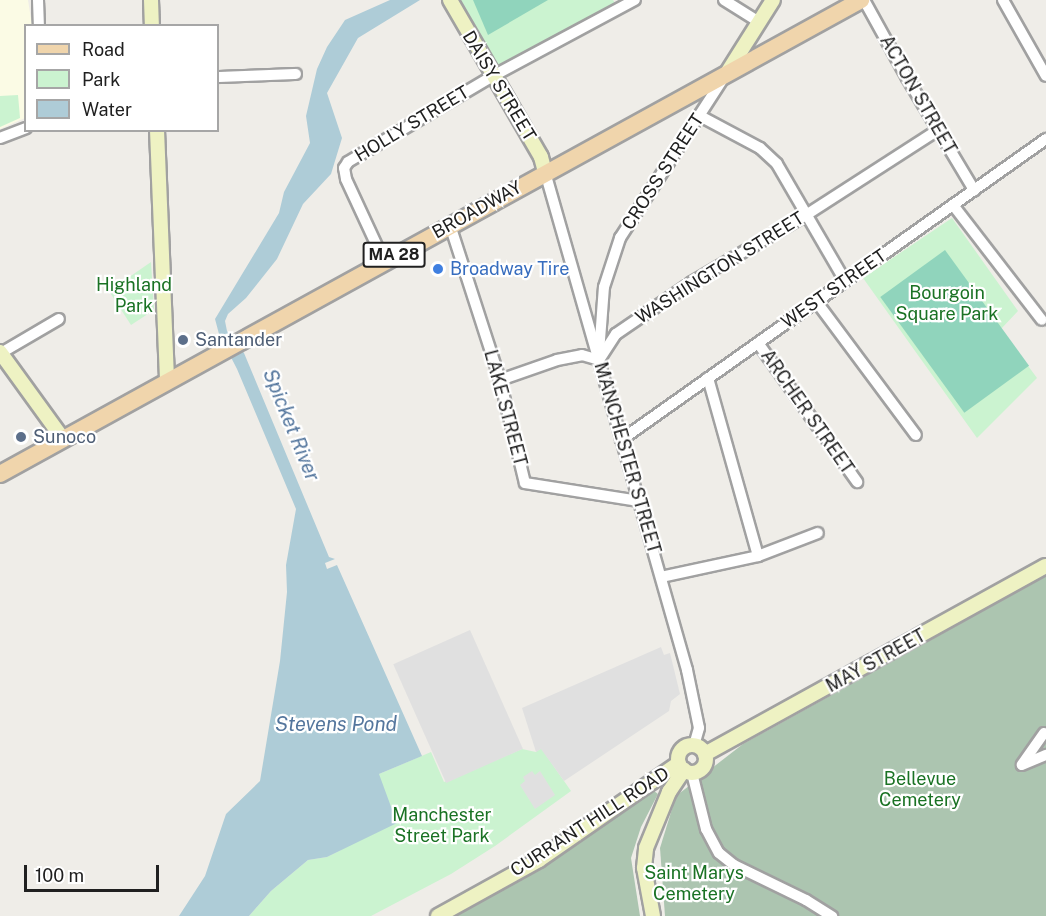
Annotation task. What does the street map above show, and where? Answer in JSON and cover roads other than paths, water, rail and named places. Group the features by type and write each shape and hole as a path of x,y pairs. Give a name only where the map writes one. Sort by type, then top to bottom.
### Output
{"main road":[{"path":"151,0 152,24"},
{"name":"DAISY STREET","path":"450,0 541,157 545,172"},
{"name":"CROSS STREET","path":"727,73 772,0"},
{"name":"BROADWAY","path":"0,474 545,172 863,0"},
{"path":"157,132 167,381"},
{"path":"0,352 63,439"},
{"name":"MAY STREET","path":"699,749 1046,566"},
{"path":"653,916 644,868 646,848 668,794 685,769 681,750 699,749 703,766 685,769"},
{"name":"CURRANT HILL ROAD","path":"438,916 539,860 685,769"}],"street":[{"path":"38,0 39,24"},
{"name":"HOLLY STREET","path":"384,261 346,179 344,168 348,162 493,76 635,0"},
{"path":"724,0 759,22"},
{"name":"ACTON STREET","path":"863,0 974,190"},
{"path":"1004,0 1046,76"},
{"name":"CROSS STREET","path":"599,360 604,287 612,256 620,238 727,73"},
{"path":"219,77 296,74"},
{"path":"700,116 760,148 777,164 845,281"},
{"path":"0,138 24,129"},
{"name":"WASHINGTON STREET","path":"599,360 616,334 692,282 806,215 938,130"},
{"name":"WEST STREET","path":"621,440 1046,139"},
{"name":"MANCHESTER STREET","path":"545,172 661,577 697,716 699,749"},
{"path":"953,205 1042,320"},
{"name":"LAKE STREET","path":"450,225 500,380 525,483 639,501"},
{"path":"816,301 916,435"},
{"path":"0,352 59,319"},
{"name":"ARCHER STREET","path":"758,342 857,482"},
{"path":"500,380 557,360 582,356 599,360"},
{"path":"708,378 758,556"},
{"path":"661,577 758,556 818,533"},
{"path":"1044,733 1022,765 1046,755"},
{"path":"685,769 696,794 706,829 719,853 734,866 806,900 832,916"}],"water":[{"name":"Stevens Pond","path":"390,0 420,0 358,38 327,93 342,138 331,174 303,204 277,259 246,298 228,314 225,321 227,331 244,353 329,557 335,559 325,563 327,569 337,565 422,756 379,774 397,823 327,857 308,860 271,891 249,916 179,916 205,876 226,814 260,781 280,661 287,592 286,565 296,509 237,369 219,334 215,319 279,213 284,192 310,143 306,116 317,69 327,47 345,20"}],"place":[{"name":"Broadway Tire","path":"438,269"},
{"name":"Santander","path":"183,340"},
{"name":"Sunoco","path":"21,437"}],"park label":[{"name":"Highland Park","path":"134,296"},
{"name":"Bourgoin Square Park","path":"947,304"},
{"name":"Bellevue Cemetery","path":"920,790"},
{"name":"Manchester Street Park","path":"442,826"},
{"name":"Saint Marys Cemetery","path":"694,884"}],"water label":[{"name":"Spicket River","path":"291,425"}]}
